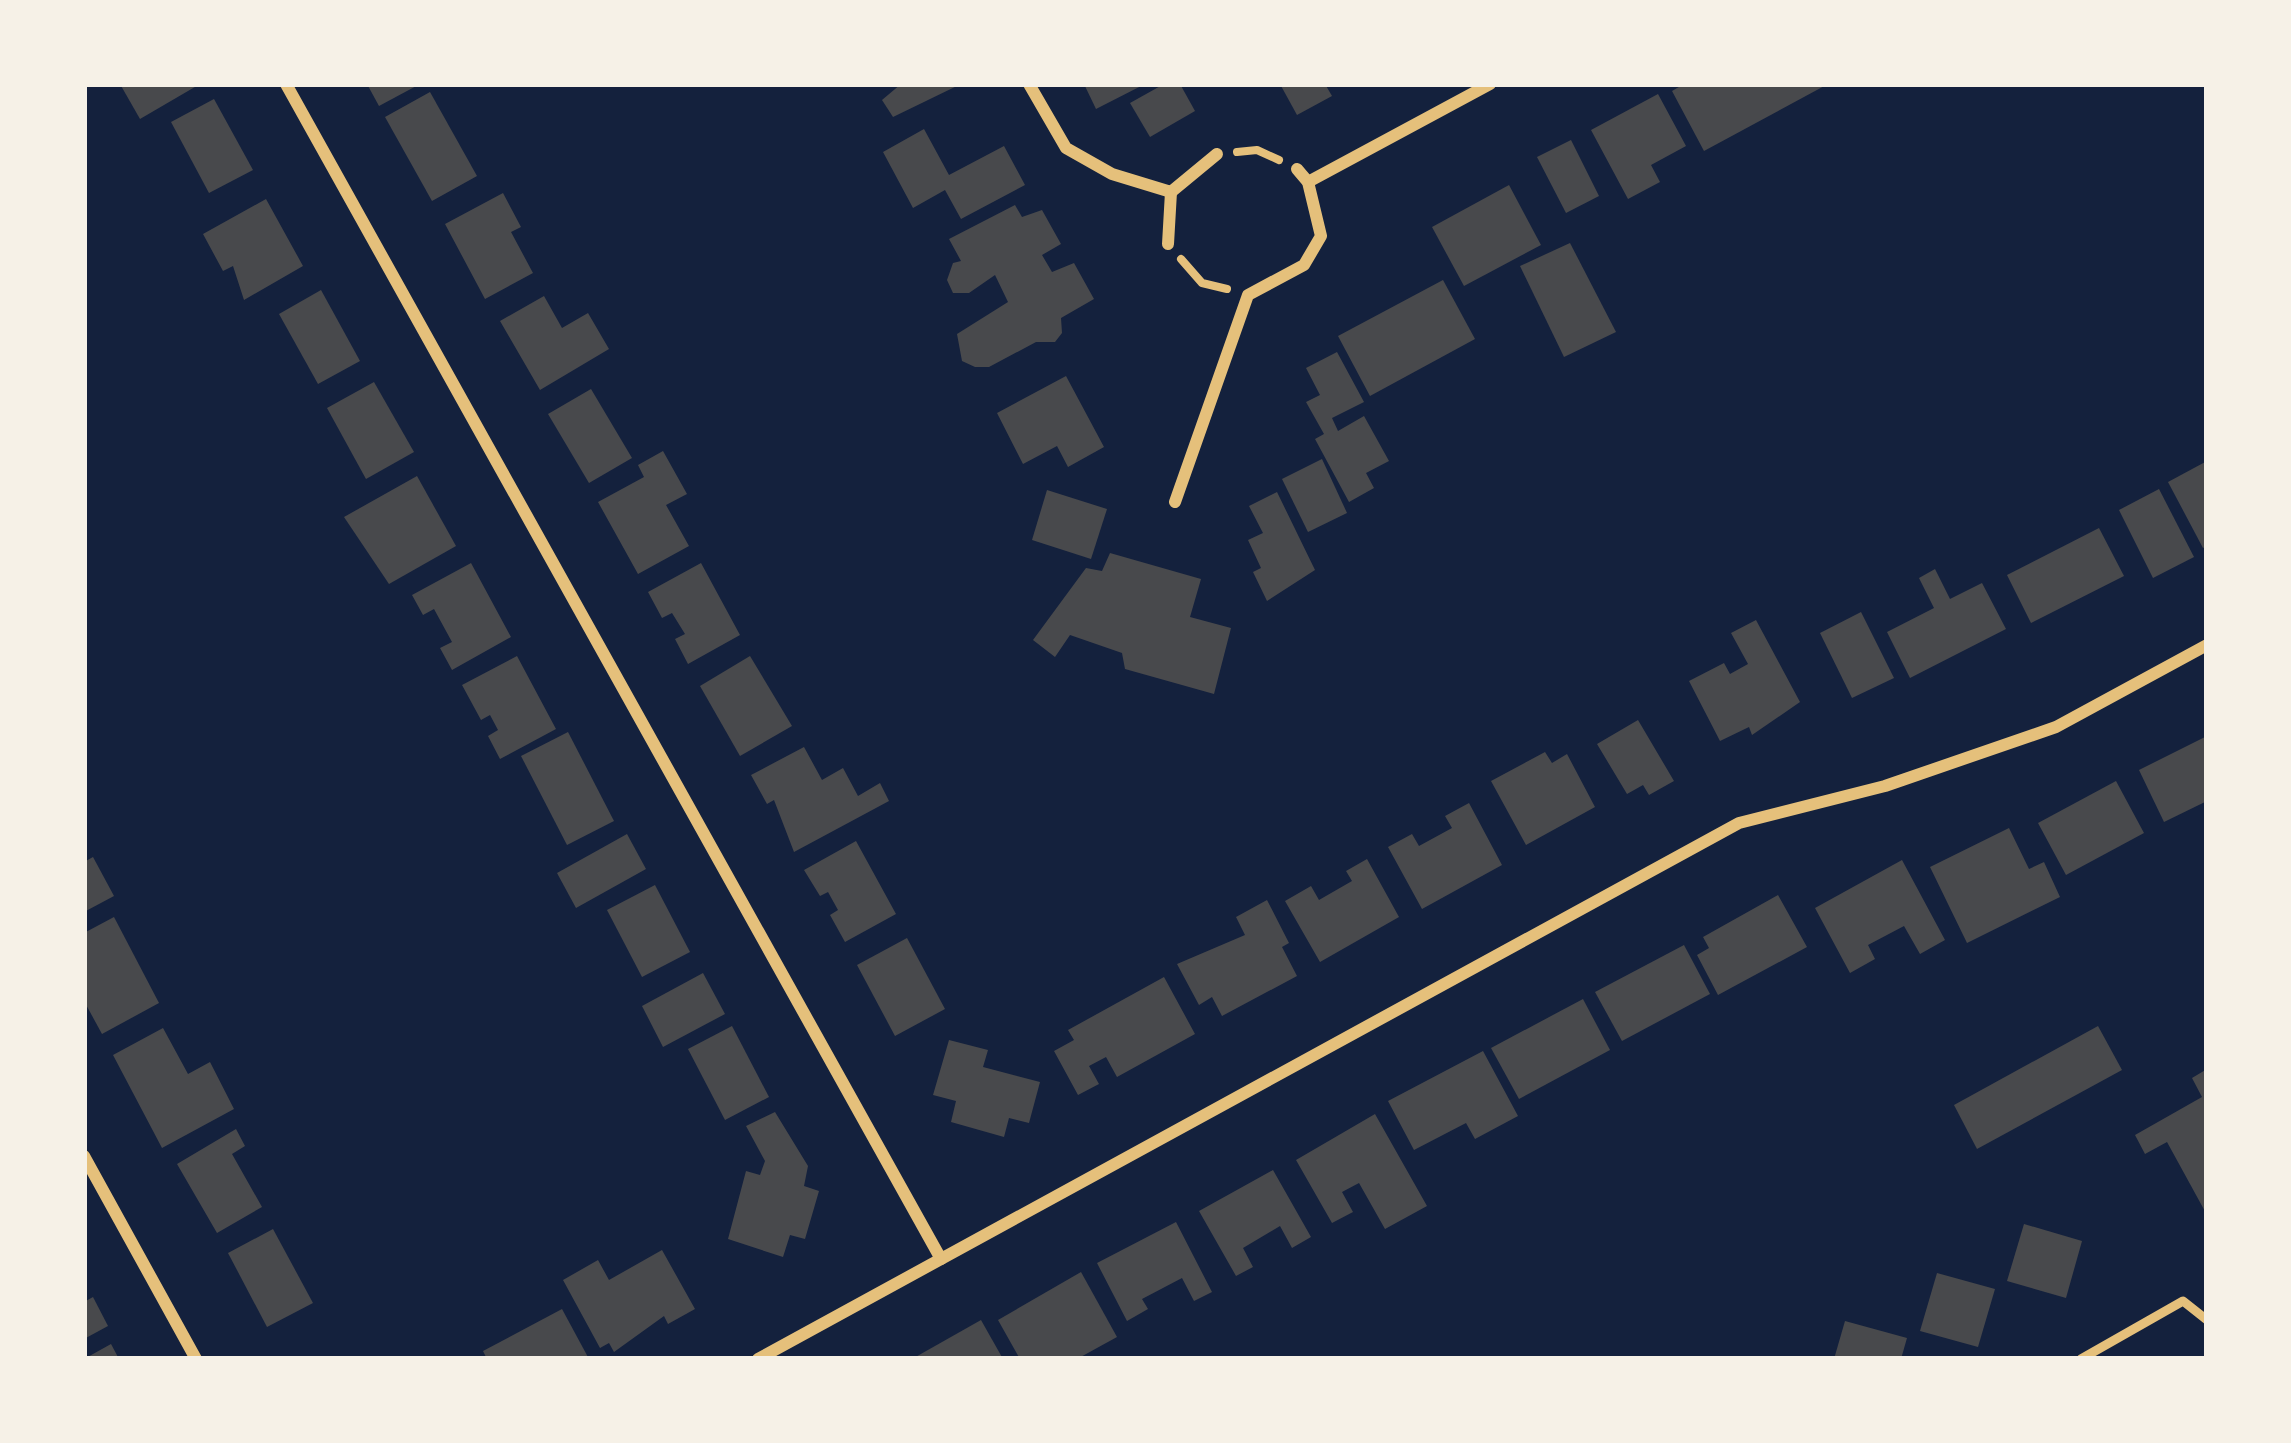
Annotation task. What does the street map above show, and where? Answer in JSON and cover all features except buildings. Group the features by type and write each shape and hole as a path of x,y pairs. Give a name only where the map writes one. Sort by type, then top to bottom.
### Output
{"street":[{"path":"286,84 941,1259"},
{"path":"1029,84 1066,148 1112,174 1171,192"},
{"path":"1308,182 1490,84"},
{"path":"1168,244 1171,192 1217,154"},
{"path":"1175,502 1248,296 1304,266 1321,236 1308,182 1297,169"},
{"path":"758,1359 1739,823 1885,786 2056,727 2207,645"},
{"path":"84,1156 196,1359"}],"lane":[{"path":"2081,1359 2183,1301 2207,1320"}],"path":[{"path":"1217,154 1257,150 1297,169"},
{"path":"1168,244 1202,283 1248,296"}]}
